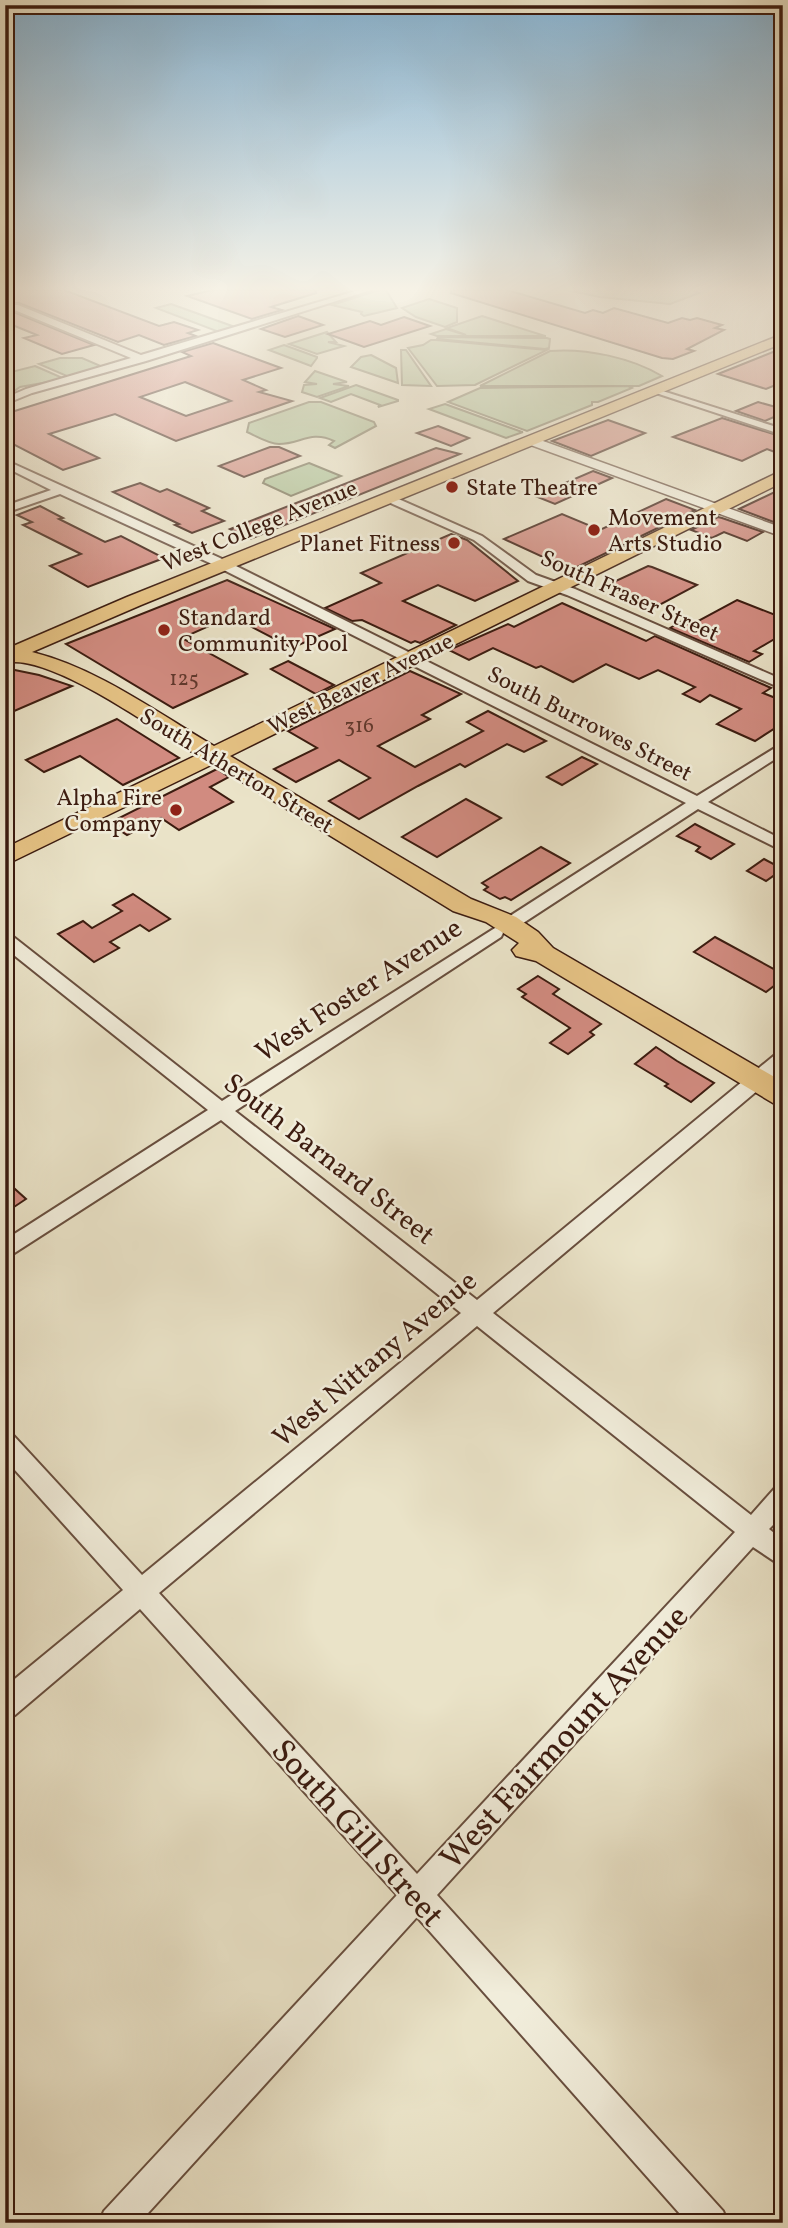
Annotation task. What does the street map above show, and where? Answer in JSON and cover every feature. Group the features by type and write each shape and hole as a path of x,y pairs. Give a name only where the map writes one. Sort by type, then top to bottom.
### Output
{"main road":[{"name":"West College Avenue","path":"7,651 227,566 646,394"},
{"name":"West Beaver Avenue","path":"5,858 783,475"},
{"name":"South Atherton Street","path":"7,651 54,664 80,675 462,905 470,918 501,929 521,949 544,954 783,1096"}],"street":[{"path":"5,401 27,394"},
{"path":"668,394 783,432"},
{"path":"532,441 783,533"},
{"name":"South Burrowes Street","path":"5,463 59,491 227,566 783,846"},
{"path":"5,510 59,491"},
{"name":"South Fraser Street","path":"390,499 482,539 530,576 783,685"},
{"name":"West Foster Avenue","path":"5,1251 783,747"},
{"name":"South Barnard Street","path":"5,939 783,1555"},
{"name":"West Nittany Avenue","path":"5,1705 783,1059"},
{"name":"South Gill Street","path":"5,1442 711,2223"},
{"name":"West Fairmount Avenue","path":"116,2223 783,1497"}],"green space":[{"path":"331,394 381,394 398,401 378,407 380,405 351,394 331,402 320,398"},
{"path":"466,394 617,394 592,402 592,405 527,431 448,402"},
{"path":"309,402 321,402 374,422 376,426 335,448 329,445 334,441 326,438 312,437 279,444 247,432 249,423"},
{"path":"445,404 523,432 506,438 429,409"},
{"path":"309,463 341,476 291,496 263,483 265,479"}],"building":[{"path":"69,394 149,394 140,397 186,416 231,401 214,394 266,394 292,401 176,441 115,414 49,434 99,458 63,470 5,440 5,414"},
{"path":"758,402 783,409 783,413 765,421 736,411"},
{"path":"722,418 783,437 783,455 767,449 742,461 673,437"},
{"path":"608,420 645,433 591,456 552,441"},
{"path":"438,426 469,438 451,446 417,433"},
{"path":"270,447 279,447 300,456 244,477 219,466"},
{"path":"436,448 460,454 250,539 230,529"},
{"path":"593,471 612,478 555,504 535,496"},
{"path":"140,483 160,492 167,489 209,508 202,511 224,521 192,533 113,492"},
{"path":"783,488 783,521 779,524 739,509"},
{"path":"666,499 695,510 571,570 504,539 562,514 600,530"},
{"path":"40,506 63,518 59,519 105,542 121,536 164,558 88,587 50,566 81,554 23,525 32,522 17,515"},
{"path":"718,517 763,532 747,541 724,532 712,538 691,530"},
{"path":"451,534 467,540 518,581 475,601 438,585 403,601 456,625 420,643 411,643 362,620 352,621 325,608 381,583 361,573"},
{"path":"648,566 697,585 650,610 622,598 626,596 605,586"},
{"path":"227,580 335,629 292,648 231,616 182,638 247,674 173,708 66,644"},
{"path":"737,600 783,618 783,634 754,651 762,654 749,662 670,628 682,621 691,625"},
{"path":"562,603 646,641 655,636 771,688 763,693 783,701 783,723 755,741 717,724 741,709 710,695 700,702 683,694 695,687 658,670 639,679 606,664 573,682 541,666 536,668 493,648 469,660 449,650 508,624 514,627"},
{"path":"288,661 334,685 316,694 271,669"},
{"path":"5,668 39,675 72,686 5,715"},
{"path":"410,671 461,694 422,715 430,719 378,746 415,767 483,731 467,722 488,711 546,741 524,752 507,744 465,767 460,764 359,819 329,801 370,778 339,760 296,782 274,769 317,748 288,731"},
{"path":"117,719 179,758 123,785 80,756 44,772 26,760"},
{"path":"582,757 597,764 562,785 547,777"},
{"name":"Alpha Fire Company","path":"217,769 229,777 210,787 233,802 179,830 161,818 127,835 109,823"},
{"path":"466,799 501,818 437,857 402,837"},
{"path":"695,824 734,844 711,859 696,851 700,847 677,836"},
{"path":"541,847 570,863 511,900 505,897 500,899 484,890 488,887 482,883"},
{"path":"764,859 783,869 766,881 747,871"},
{"path":"133,894 170,919 149,931 140,925 110,942 119,948 94,962 58,934 83,921 92,928 122,911 113,905"},
{"path":"715,937 783,974 783,979 766,992 694,952"},
{"path":"538,976 559,989 553,994 601,1024 590,1032 594,1035 568,1054 550,1043 570,1028 522,997 526,994 518,989"},
{"path":"656,1047 714,1083 691,1102 665,1086 668,1084 635,1064"},
{"path":"5,1180 26,1199 5,1213"}],"place":[{"name":"State Theatre","path":"452,487"},
{"name":"Movement Arts Studio","path":"594,530"},
{"name":"Planet Fitness","path":"454,543"},
{"name":"Standard Community Pool","path":"164,630"},
{"name":"Alpha Fire Company","path":"176,810"}]}
